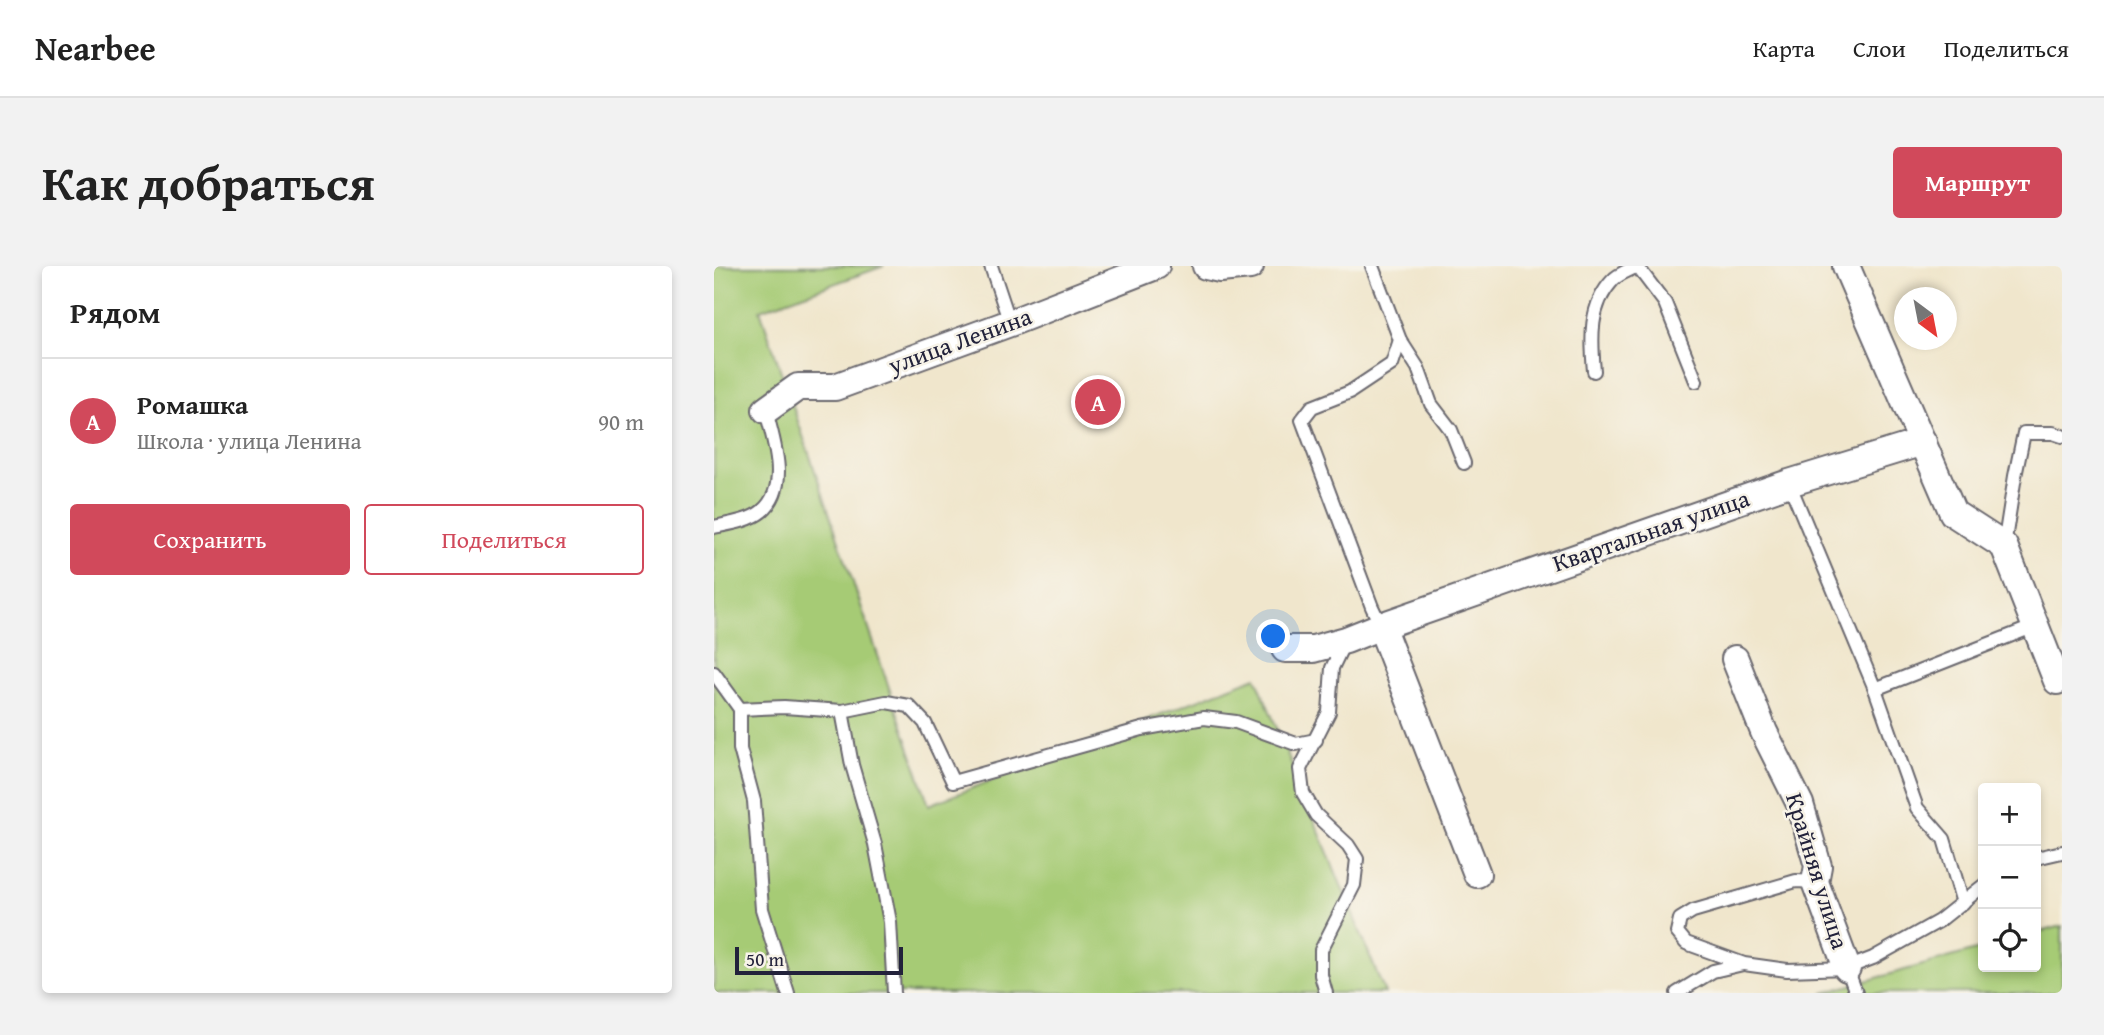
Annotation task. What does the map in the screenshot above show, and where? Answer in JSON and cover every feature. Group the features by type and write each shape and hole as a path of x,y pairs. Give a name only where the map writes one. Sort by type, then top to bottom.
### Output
{"street":[{"name":"улица Ленина","path":"766,410 798,387 835,387 1156,266"},
{"path":"1206,266 1220,269 1250,266"},
{"path":"1846,266 1953,513 2004,546 2060,683"},
{"name":"Квартальная улица","path":"1285,649 1313,649 1346,640 1788,483 1923,442"},
{"path":"1381,626 1476,874"},
{"name":"Крайняя улица","path":"1735,659 1764,732 1800,804 1818,866 1815,882 1847,968"}],"lane":[{"path":"991,266 1010,323"},
{"path":"1372,266 1400,340 1418,368 1431,404 1451,430 1464,463"},
{"path":"1594,370 1591,336 1597,305 1613,279 1637,266 1665,303 1696,381"},
{"path":"1381,626 1302,420 1312,407 1350,392 1392,365 1400,340"},
{"path":"714,527 761,512 773,494 779,469 766,410"},
{"path":"2004,546 2024,433 2053,433 2062,436"},
{"path":"1788,483 1875,690 1917,808 1944,839 1963,903"},
{"path":"1875,690 2035,626"},
{"path":"1326,993 1321,975 1321,950 1354,885 1357,859 1348,845 1316,815 1303,793 1300,769 1329,712 1332,668 1346,640"},
{"path":"714,674 740,709 740,749 754,801 762,909 789,993"},
{"path":"740,709 784,707 842,711 886,702 909,706 925,723 953,782 1142,729 1203,718 1236,722 1296,744 1316,740"},
{"path":"842,711 852,765 875,844 890,922 894,993"},
{"path":"2041,857 2062,852"},
{"path":"1815,882 1796,881 1693,911 1680,919 1677,932 1686,943 1744,964 1787,970 1847,968 1873,958 1939,921 1978,890"},
{"path":"1677,993 1713,971 1744,964"},
{"path":"1847,968 1856,993"}],"green space":[{"path":"714,266 884,266 760,310 929,805 1256,677 1385,993 714,993"},
{"path":"2062,926 2062,993 1823,993 1978,949 1978,972 2041,972 2041,932"}],"place":[{"name":"Ромашка","path":"1098,402"}]}
